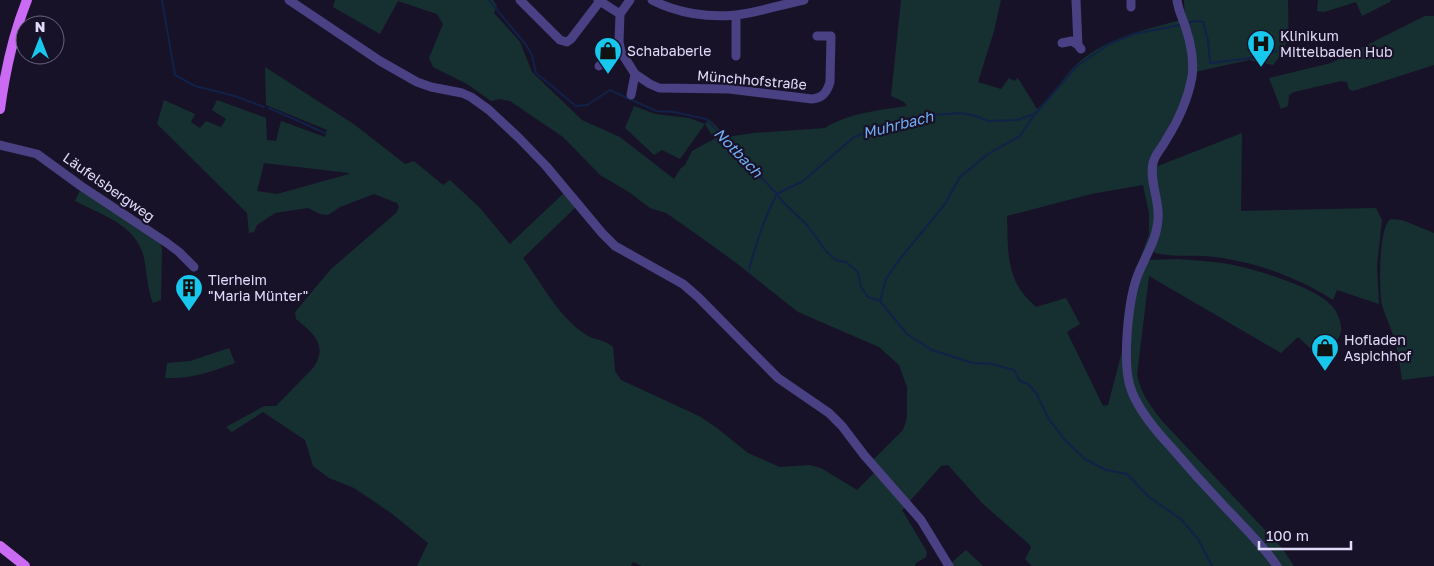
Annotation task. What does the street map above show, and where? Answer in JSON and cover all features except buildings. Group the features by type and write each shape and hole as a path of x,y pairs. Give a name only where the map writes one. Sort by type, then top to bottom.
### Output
{"main road":[{"path":"0,109 9,57 27,0"},
{"path":"0,546 24,566"}],"street":[{"path":"289,0 366,52 395,69 431,87 462,93 489,110 546,166 615,246 683,284 778,378 836,419 864,455 921,520 949,566"},
{"path":"520,0 560,40 567,42 599,1 620,14 630,0"},
{"path":"652,0 682,12 707,15 736,15 804,0"},
{"path":"1062,43 1072,41 1079,47 1076,0"},
{"path":"1177,0 1190,44 1192,77 1178,119 1153,163 1152,174 1158,219 1156,234 1139,271 1129,309 1128,379 1131,391 1159,434 1203,484 1253,536 1277,566"},
{"name":"Münchhofstraße","path":"620,14 619,42 621,52 635,74 660,88 729,89 812,99 818,98 823,96 830,82 831,36 817,36"},
{"path":"736,15 736,56"},
{"path":"599,66 619,42"},
{"path":"631,96 635,74"},
{"name":"Läufelsbergweg","path":"0,144 37,154 80,186 167,243 194,267"}],"green space":[{"path":"335,0 493,0 497,6 494,13 520,42 532,72 582,120 620,137 674,179 685,165 692,151 714,139 705,124 709,119 727,137 753,133 825,128 854,116 907,106 904,102 891,96 901,0 1001,0 994,31 978,82 1001,89 1009,78 1014,81 1018,78 1037,109 1073,68 1096,50 1123,37 1181,20 1184,28 1190,74 1182,101 1154,154 1156,209 1154,229 1134,277 1149,234 1149,213 1143,185 1091,194 1007,216 1011,269 1020,289 1036,307 1066,298 1080,324 1067,332 1103,406 1108,405 1125,340 1131,397 1274,566 1032,566 1025,559 1031,548 1030,545 983,504 948,465 941,466 909,502 871,462 903,430 907,418 907,387 899,365 879,347 798,312 735,262 685,226 666,213 650,208 629,192 600,175 563,137 510,101 499,99 491,101 467,84 433,67 429,58 443,24 437,14 398,1 380,34 333,7"},
{"path":"1184,0 1288,0 1288,34 1283,50 1273,65 1249,60 1195,72 1185,18"},
{"path":"1318,0 1391,0 1362,16 1356,2 1324,12 1317,11"},
{"path":"1425,16 1434,16 1434,65 1353,91 1349,89 1347,82 1341,81 1294,92 1289,95 1288,106 1281,109 1269,78 1331,63"},
{"path":"265,67 355,125 405,164 414,161 443,185 450,180 480,208 510,244 566,191 578,205 523,258 551,299 575,327 588,336 606,342 613,347 615,371 621,380 699,416 748,453 780,467 809,465 821,468 857,490 875,472 907,506 902,510 927,552 926,557 916,563 915,566 642,566 633,562 631,566 417,566 428,543 391,513 354,488 329,478 313,466 305,440 263,412 232,432 226,427 264,406 276,406 313,368 318,360 319,346 317,340 308,329 296,319 295,312 331,269 396,213 399,207 397,203 374,194 340,207 328,215 320,214 308,208 275,213 257,225 254,232 249,233 247,213 157,124 164,100 195,114 191,122 200,128 206,121 221,127 226,119 212,110 217,100 266,118 267,140 276,141 281,121 325,137 327,130 266,105","holes":["264,163 349,173 277,194 257,191"]},
{"path":"634,106 655,114 689,118 705,124 680,159 662,150 654,155 625,128"},
{"path":"1242,133 1241,211 1376,208 1382,220 1377,266 1379,304 1337,290 1333,300 1319,291 1272,270 1239,261 1206,256 1155,253 1156,161 1158,166"},
{"path":"81,188 158,240 162,248 161,300 153,303 148,286 144,258 134,237 117,222 75,201"},
{"path":"1391,219 1402,220 1434,233 1434,376 1402,380 1395,343 1383,309 1381,297 1380,259 1384,233"},
{"path":"1176,259 1234,265 1281,278 1324,299 1334,308 1339,317 1340,335 1333,345 1320,357 1298,337 1281,353 1149,276 1137,375 1144,394 1163,422 1282,548 1294,566 1279,566 1151,420 1134,389 1130,360 1130,330 1135,292 1147,262 1150,260"},
{"path":"229,348 235,363 192,376 165,378 167,363 190,361"},
{"path":"966,550 983,566 953,566 951,563"}],"waterway":[{"path":"162,0 175,75 195,86 235,96 264,107"},
{"name":"Notbach","path":"489,0 526,45 532,55 536,73 576,106 587,105 610,90 656,111 674,112 706,119 782,201 807,225 826,251 836,260 846,262 858,272 861,287 868,297 880,301 907,334 932,350 973,363 992,364 1014,370 1020,381 1028,384 1037,394 1048,418 1066,441 1085,459 1106,470 1127,474 1149,497 1181,519 1198,539 1212,566"},
{"name":"Muhrbach","path":"1187,23 1203,22 1208,40 1210,63 1252,58 1277,51"},
{"name":"Muhrbach","path":"777,194 803,181 854,137 880,127 907,123 935,115 960,113 976,116 988,121 1017,120 1035,114 1077,66 1109,44 1134,34 1180,25"},
{"path":"269,108 325,133"},
{"name":"Muhrbach","path":"880,301 886,279 899,260 945,204 960,177 988,154 1020,136 1035,114"},
{"path":"749,270 754,250 777,194"}],"place":[{"name":"Klinikum Mittelbaden Hub","path":"1261,68"},
{"name":"Schababerle","path":"608,75"},
{"name":"Tierheim \"Maria Münter\"","path":"189,312"},
{"name":"Hofladen Aspichhof","path":"1325,372"}]}
